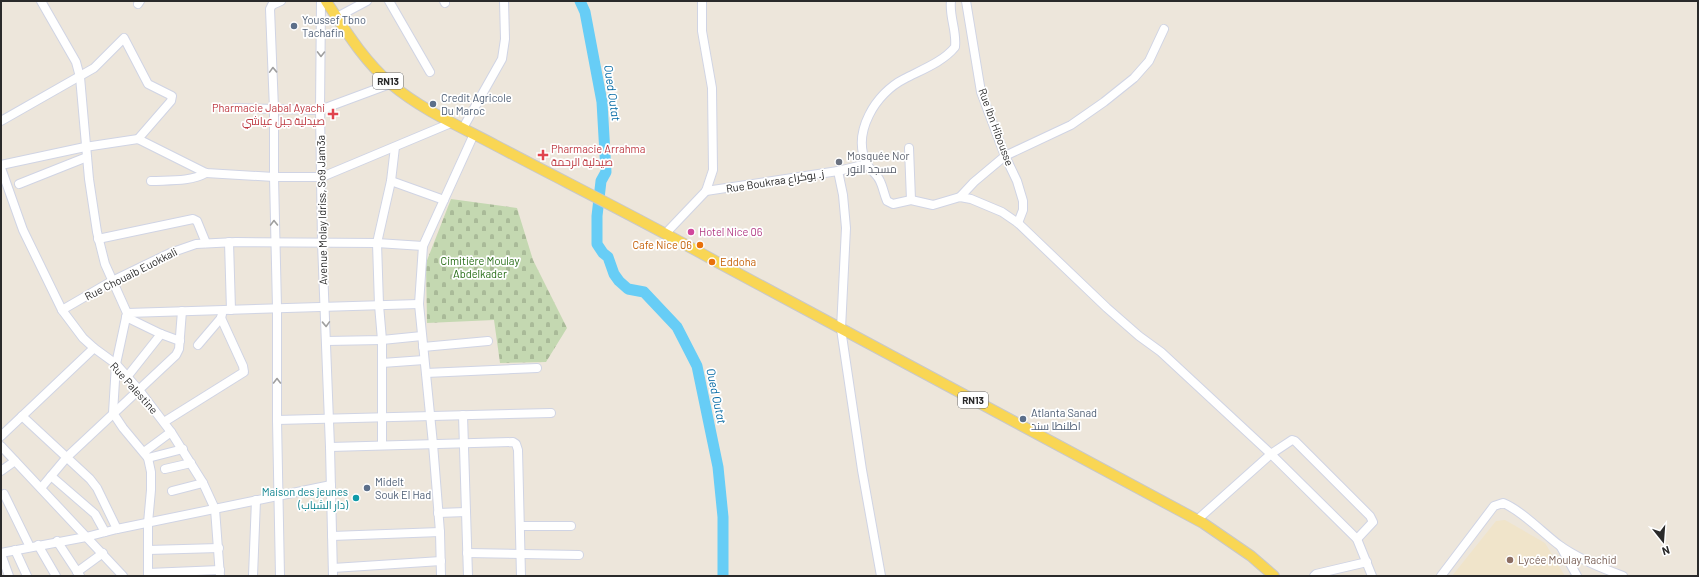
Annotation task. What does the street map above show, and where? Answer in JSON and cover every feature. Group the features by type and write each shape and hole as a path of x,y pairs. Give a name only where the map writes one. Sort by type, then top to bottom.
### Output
{"main road":[{"name":"RN13","path":"326,1 365,58 390,84 419,105 588,195 666,233 841,329 1197,520 1251,556 1274,576"}],"street":[{"path":"41,1 76,62 80,77 92,205 98,239 112,281 126,315 116,364 113,413 120,424 146,455 151,482 148,523 148,574 220,573"},
{"path":"280,576 274,109 270,10 272,5 281,1"},
{"name":"Avenue Molay Idriss, So9 Jam3a","path":"321,1 320,110 322,243 333,572"},
{"path":"337,18 367,1"},
{"path":"389,1 430,72"},
{"path":"463,128 502,60 505,39 504,1"},
{"path":"666,233 706,191 713,170 711,79 702,31 702,1"},
{"path":"951,1 956,47 934,63 902,80 888,91 872,109 864,132 862,142 867,164 880,181 887,201 893,204 911,200 933,205 960,197 971,199 987,205 1002,212 1018,223 1107,308 1139,336 1161,352 1271,454 1357,539 1372,576"},
{"name":"Rue Ibn Hibousse","path":"966,1 981,92 1005,156 1017,181 1023,201 1023,210 1018,223"},
{"path":"960,197 974,182 1005,156 1071,125 1108,99 1142,70 1149,61 1164,29"},
{"path":"1,121 94,68 124,38 148,84 172,96 170,101 138,139"},
{"path":"235,108 320,110 390,84"},
{"path":"1,165 86,146 138,139 206,173 322,178 451,123"},
{"path":"440,576 440,532 419,304 423,246 474,134"},
{"path":"382,445 382,340 377,243 391,182 395,147"},
{"path":"909,148 911,200"},
{"path":"19,184 87,158"},
{"name":"Rue Boukraa ز. بوكراع","path":"706,191 838,171 867,164"},
{"name":"Rue Palestine","path":"1,168 4,188 62,310 76,330 94,348 116,364 139,390 183,449 203,484 215,509 220,573"},
{"path":"838,171 843,195 846,228 841,329 862,470 881,576"},
{"path":"151,181 185,180 198,178 206,173"},
{"path":"391,182 444,200"},
{"path":"98,239 193,219 197,221 206,243"},
{"path":"164,422 244,372 225,312 229,242"},
{"name":"Rue Chouaib Euokkali","path":"62,310 112,281 181,248 206,243 377,243 423,246"},
{"path":"126,315 182,311 225,312 277,308 419,304"},
{"path":"41,488 67,457 176,355 179,349 182,311"},
{"path":"198,346 225,312"},
{"path":"126,315 161,334 180,341"},
{"path":"127,376 161,334"},
{"path":"326,341 382,340 422,336"},
{"path":"423,347 488,341"},
{"path":"2,433 94,348"},
{"path":"382,363 424,360"},
{"path":"426,373 537,368"},
{"path":"277,420 551,413"},
{"path":"462,415 468,576"},
{"path":"22,416 67,457 97,488 117,529"},
{"path":"146,455 171,432"},
{"path":"1197,520 1271,454 1289,441 1295,441 1372,519 1372,524 1357,539"},
{"path":"330,447 513,442 516,444 518,450 522,576"},
{"path":"1,446 123,576"},
{"path":"146,455 183,449"},
{"path":"1,471 15,461"},
{"path":"165,469 191,464"},
{"path":"51,476 95,514 105,532"},
{"path":"172,491 203,484"},
{"path":"9,576 2,557 15,550 57,541 86,537 117,529 331,485"},
{"path":"4,494 30,547"},
{"path":"253,576 256,500"},
{"path":"1441,576 1494,506 1499,503 1512,508 1560,546 1597,566 1623,576"},
{"path":"438,513 466,512"},
{"path":"520,526 571,526"},
{"path":"332,536 440,532"},
{"path":"57,541 78,574 103,554"},
{"path":"38,545 56,576"},
{"path":"1560,546 1577,576"},
{"path":"148,550 219,548"},
{"path":"15,550 27,576"},
{"path":"467,553 579,554"},
{"path":"333,572 441,561"},
{"path":"1314,576 1316,574 1367,562"}],"shaded area":[{"name":"Lycée Moulay Rachid","path":"1505,520 1545,543 1565,576 1452,576 1496,521"}],"green space":[{"name":"Cimitière Moulay Abdelkader","path":"451,199 517,208 533,260 567,328 546,362 500,363 494,320 427,323 426,263"}],"waterway":[{"name":"Oued Outat","path":"580,1 585,12 602,102 606,172 601,181 597,216 597,244 603,253 608,257 614,274 619,281 628,289 644,292 677,327 697,366 718,467 723,517 723,576"}],"place":[{"name":"Youssef Tbno Tachafin","path":"294,26"},
{"name":"Credit Agricole Du Maroc","path":"433,104"},
{"name":"Pharmacie Jabal Ayachi صيدلية جبل عياشي","path":"333,114"},
{"name":"Pharmacie Arrahma صيدلية الرحمة","path":"543,155"},
{"name":"Mosquée Nor مسجد النور","path":"839,162"},
{"name":"Hotel Nice 06","path":"691,232"},
{"name":"Cafe Nice 06","path":"700,245"},
{"name":"Eddoha","path":"712,262"},
{"name":"Atlanta Sanad اطلنطا سند","path":"1023,419"},
{"name":"Midelt Souk El Had","path":"367,488"},
{"name":"Maison des jeunes (دار الشباب)","path":"356,498"},
{"name":"Lycée Moulay Rachid","path":"1510,560"}]}
